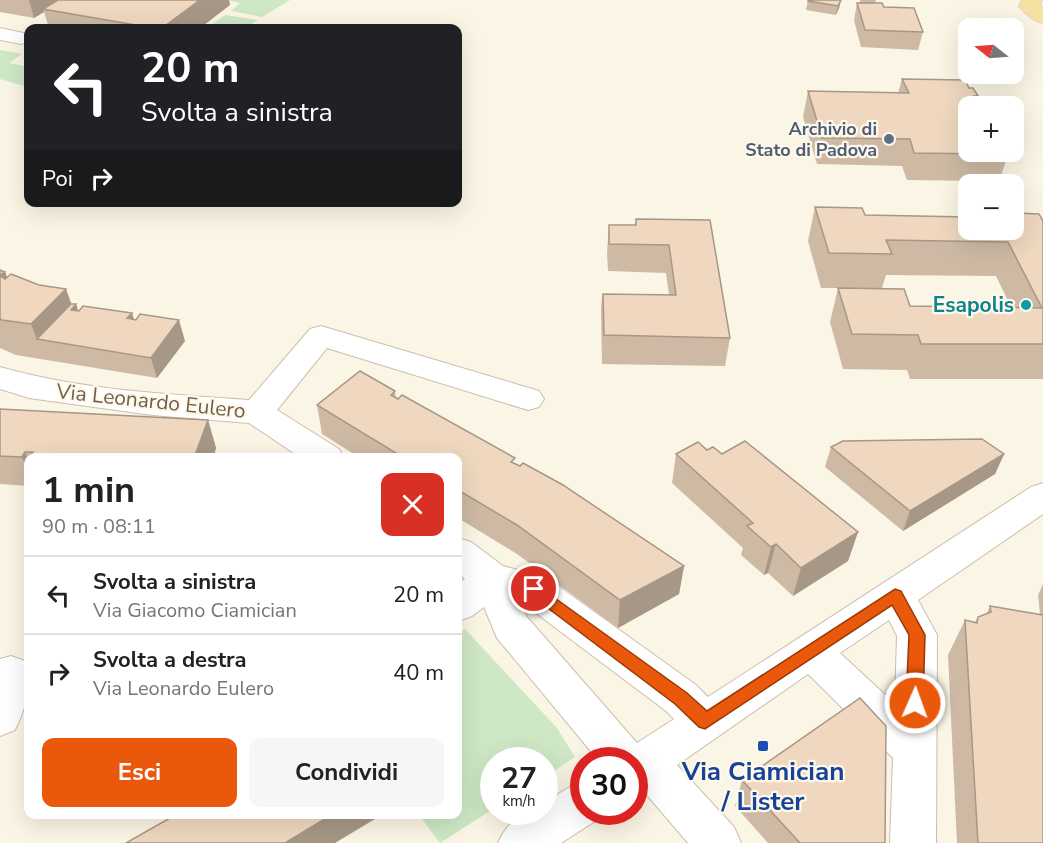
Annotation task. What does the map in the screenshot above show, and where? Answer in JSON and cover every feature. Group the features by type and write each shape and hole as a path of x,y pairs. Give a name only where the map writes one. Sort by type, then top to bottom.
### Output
{"street":[{"path":"0,34 21,38 9,46 24,49"},
{"path":"257,412 321,336 528,399"},
{"name":"Via Leonardo Eulero","path":"0,378 29,387 152,404 257,412 319,453"},
{"path":"648,756 705,721 1043,496"},
{"path":"462,555 492,579 534,589 681,698 705,721"},
{"path":"462,602 492,579"},
{"path":"492,579 511,627 620,747"},
{"path":"895,595 917,635 913,749 913,843"},
{"path":"811,651 913,749"},
{"path":"0,717 11,673"},
{"path":"648,776 718,843"},
{"path":"522,843 570,812"}],"green space":[{"path":"226,0 290,0 262,17 231,11 240,3"},
{"path":"225,15 258,20 251,24 213,24"},
{"path":"0,50 22,54 9,63 24,66 24,86 0,79"},
{"path":"465,629 557,728 570,749 570,760 558,768 558,747 480,747 480,817 440,843 422,819 462,819 462,631"}],"building":[{"path":"58,0 200,0 167,24 130,24 43,9"},
{"path":"808,0 841,0 838,6"},
{"path":"857,3 882,3 884,7 914,8 923,32 865,30"},
{"path":"902,79 958,80 958,84 967,84 969,88 973,88 978,96 958,96 958,154 914,153 910,139 822,138 808,91 909,93"},
{"path":"815,207 862,208 865,215 958,217 958,240 1024,240 1024,213 1039,214 1043,221 1043,344 921,344 918,335 852,334 838,288 904,289 910,306 1042,308 1008,242 886,240 892,254 829,253"},
{"path":"636,219 710,220 730,338 604,335 603,294 676,295 669,245 609,244 609,225 636,225"},
{"path":"11,274 39,285 66,289 31,324 2,320 0,319 0,276 5,279"},
{"path":"71,304 76,304 71,310 79,311 83,306 132,313 127,318 136,320 140,314 179,320 151,358 37,339"},
{"path":"360,371 395,391 391,395 398,399 402,395 515,458 511,462 520,466 523,463 563,485 684,566 620,600 517,525 462,492 462,453 396,453 317,405"},
{"path":"0,409 208,420 196,453 25,452 22,457 0,456"},
{"path":"982,439 1004,454 910,511 831,447 843,441"},
{"path":"745,441 858,532 801,568 776,544 771,547 747,526 753,523 676,454 698,442 707,450 713,447 722,454"},
{"path":"990,606 1043,615 1043,843 978,843 965,620 977,623 978,617 991,612"},
{"path":"860,698 886,726 885,843 800,843 742,780"},
{"path":"168,819 325,819 285,843 126,843"}],"place":[{"name":"Archivio di Stato di Padova","path":"889,139"},
{"name":"Esapolis","path":"1026,305"},
{"name":"Via Ciamician / Lister","path":"763,746"}],"route":[{"path":"534,589 681,698 705,721 895,595 917,635 915,703"}]}
